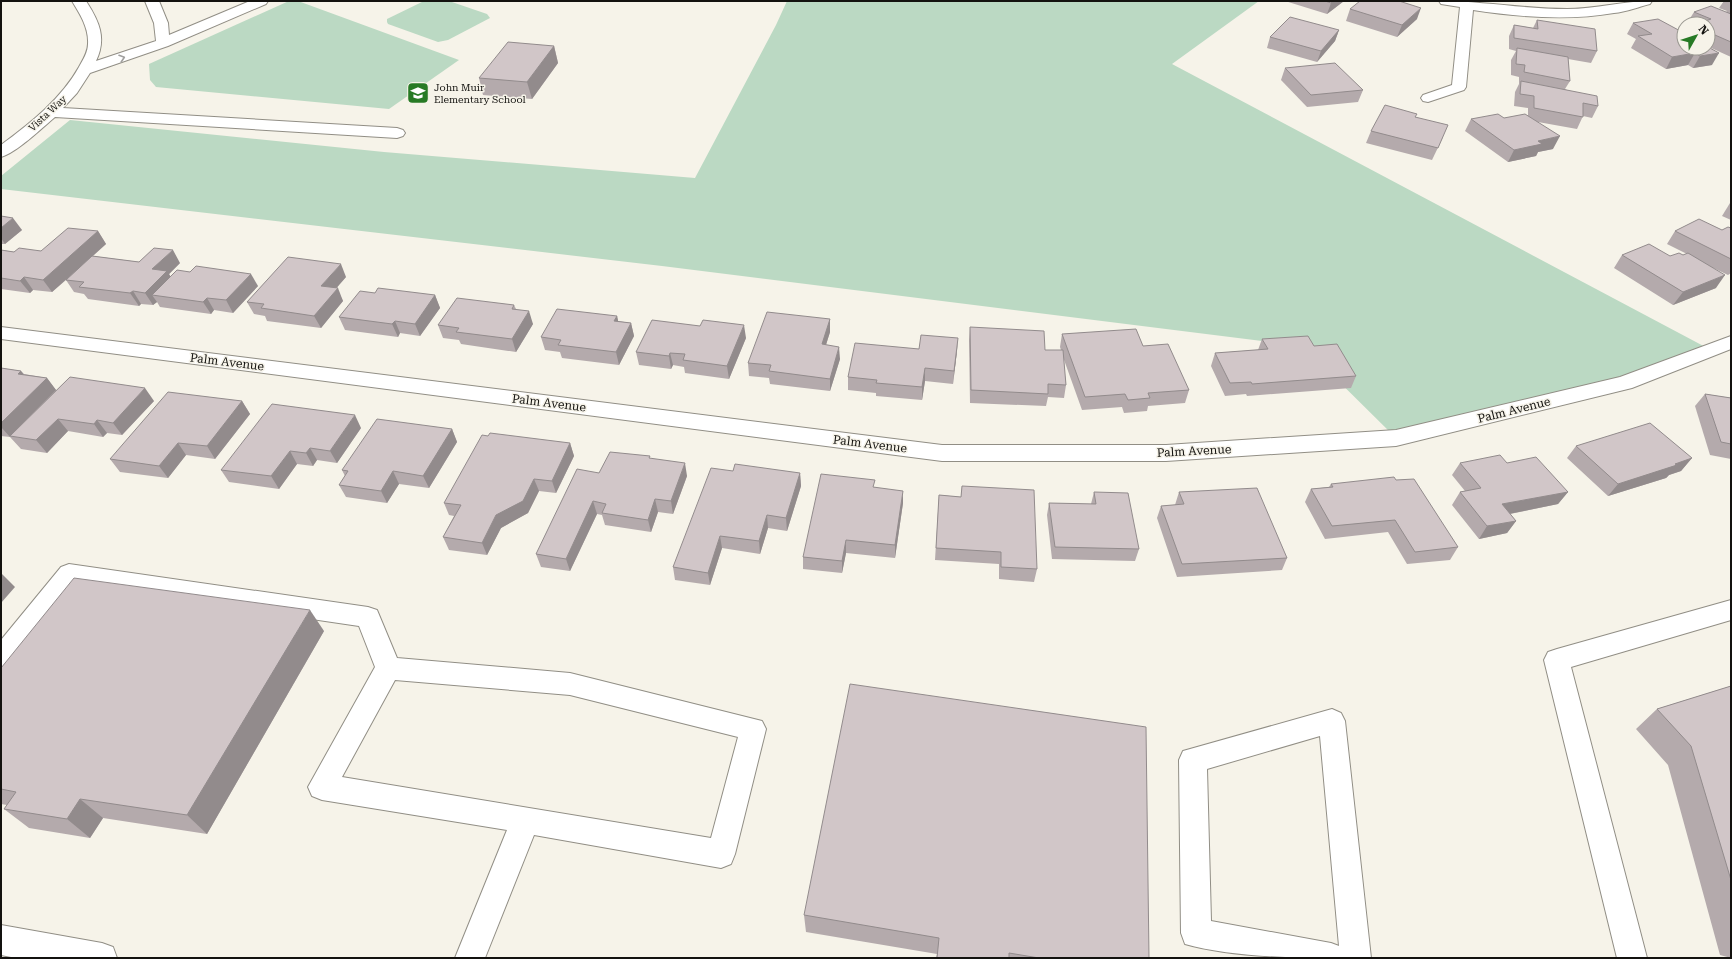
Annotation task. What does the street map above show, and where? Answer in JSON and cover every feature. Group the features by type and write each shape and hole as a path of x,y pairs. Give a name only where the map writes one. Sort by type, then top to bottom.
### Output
{"street":[{"name":"Vista Way","path":"1,152 52,112 85,70 95,44 92,27 86,11 79,1"},
{"path":"152,1 161,23 163,43"},
{"path":"85,70 163,43 261,1"},
{"path":"1446,1 1467,5 1558,13 1611,10 1645,1"},
{"path":"1428,98 1460,87 1467,5"},
{"path":"52,112 397,133"},
{"name":"Palm Avenue","path":"1,333 942,454 1166,453 1396,438 1625,383 1731,342"},
{"path":"1,658 69,574 368,617 388,668"},
{"path":"1632,958 1557,660 1731,610"},
{"path":"388,668 570,684 753,729 721,854 526,820 322,787 388,668"},
{"path":"1331,958 1196,933 1192,760 1332,721 1356,958"},
{"path":"470,958 526,820"},
{"path":"1,940 102,958"}],"green space":[{"path":"289,1 298,1 459,60 389,109 156,87 150,80 149,64"},
{"path":"424,1 449,1 487,14 490,18 448,40 438,42 388,24 387,19"},
{"path":"787,1 1259,1 1172,64 1711,350 1625,383 1396,438 1303,346 662,266 1,189 1,176 70,120 384,152 695,178 776,25"}],"building":[{"path":"1360,1 1399,1 1421,8 1402,25 1350,9"},
{"path":"1711,6 1731,14 1731,42 1716,35 1716,16 1704,16 1694,12"},
{"path":"1290,17 1339,30 1321,51 1270,37"},
{"path":"1658,19 1676,29 1676,56 1678,56 1672,57 1638,36 1652,34 1633,23"},
{"path":"1537,20 1595,29 1597,51 1514,38 1514,25 1538,29"},
{"path":"508,42 554,46 527,82 479,78"},
{"path":"1517,48 1568,57 1570,81 1524,72 1525,65 1516,64"},
{"path":"1335,63 1363,90 1311,95 1285,68"},
{"path":"1521,81 1597,96 1598,106 1583,103 1583,117 1534,108 1534,96 1520,94"},
{"path":"1385,105 1417,114 1415,117 1448,125 1438,148 1371,131"},
{"path":"1498,114 1504,118 1525,114 1560,136 1538,141 1542,144 1514,150 1471,119"},
{"path":"1,216 13,218 1,228"},
{"path":"1699,219 1722,230 1728,227 1731,228 1731,259 1675,231"},
{"path":"68,228 98,231 43,280 24,277 20,281 1,278 1,250 14,252 19,248 41,251"},
{"path":"1649,244 1670,256 1679,253 1683,255 1688,253 1725,275 1683,292 1622,255"},
{"path":"154,248 173,250 152,269 167,271 145,293 133,291 130,293 79,287 84,282 66,280 92,256 139,262"},
{"path":"288,257 341,264 321,286 338,288 314,316 261,308 264,304 247,302"},
{"path":"196,266 251,274 226,300 207,298 203,302 152,295 177,270 190,272"},
{"path":"378,288 435,295 415,324 395,321 392,324 339,317 360,291 375,293"},
{"path":"457,298 514,305 512,309 529,311 512,339 456,332 459,328 438,325"},
{"path":"557,309 617,316 614,321 631,323 616,352 558,345 561,340 541,337"},
{"path":"767,312 830,319 822,344 839,347 830,379 769,371 771,365 748,363"},
{"path":"652,320 700,326 703,320 744,325 727,366 683,360 685,354 670,353 669,356 636,352"},
{"path":"970,327 1044,331 1045,350 1063,350 1066,385 1048,384 1048,394 971,390"},
{"path":"1136,329 1143,346 1168,344 1189,390 1148,393 1150,398 1128,400 1125,394 1085,397 1062,334"},
{"path":"921,335 958,338 954,371 925,368 922,387 876,383 877,380 848,377 855,343 919,349"},
{"path":"1308,336 1314,346 1337,344 1356,376 1252,384 1251,382 1230,383 1215,353 1268,349 1262,339"},
{"path":"1,368 21,371 18,374 47,378 1,423"},
{"path":"70,377 145,388 113,423 97,420 94,424 58,419 36,440 10,436"},
{"path":"168,392 242,401 207,446 178,443 159,466 110,459"},
{"path":"1705,394 1731,398 1731,444 1721,442"},
{"path":"272,404 355,415 330,451 310,448 306,453 290,451 271,476 221,470"},
{"path":"377,419 452,429 423,476 393,471 381,491 339,485 348,471 342,470"},
{"path":"1650,423 1692,458 1675,464 1677,465 1618,484 1576,446"},
{"path":"490,433 570,443 552,481 534,479 523,501 496,515 482,543 443,537 461,505 444,503 482,435 488,436"},
{"path":"610,452 650,456 649,458 685,463 671,501 655,499 648,520 602,513 606,504 593,501 566,559 536,554 577,469 599,473"},
{"path":"1500,455 1507,463 1536,457 1568,492 1502,504 1516,521 1487,526 1460,492 1481,488 1460,463"},
{"path":"735,464 800,473 786,518 767,515 759,541 720,536 708,573 673,567 711,468 733,471"},
{"path":"821,474 875,480 873,487 903,491 895,545 846,540 842,561 803,557"},
{"path":"1394,477 1396,480 1414,479 1458,547 1415,552 1395,520 1332,526 1311,489 1333,487 1331,484"},
{"path":"962,486 1034,490 1037,569 1001,567 1001,552 936,548 939,495 961,497"},
{"path":"1257,488 1287,558 1182,564 1161,506 1184,504 1179,492"},
{"path":"1094,492 1128,493 1139,549 1055,547 1049,503 1096,504"},
{"path":"74,578 310,610 187,815 80,799 67,819 4,809 16,792 1,789 1,668"},
{"path":"850,684 1146,727 1149,958 1039,958 1009,953 1009,958 937,958 939,938 804,915"},
{"path":"1731,686 1731,880 1691,746 1657,709"}],"place":[{"name":"John Muir Elementary School","path":"418,93"}]}
